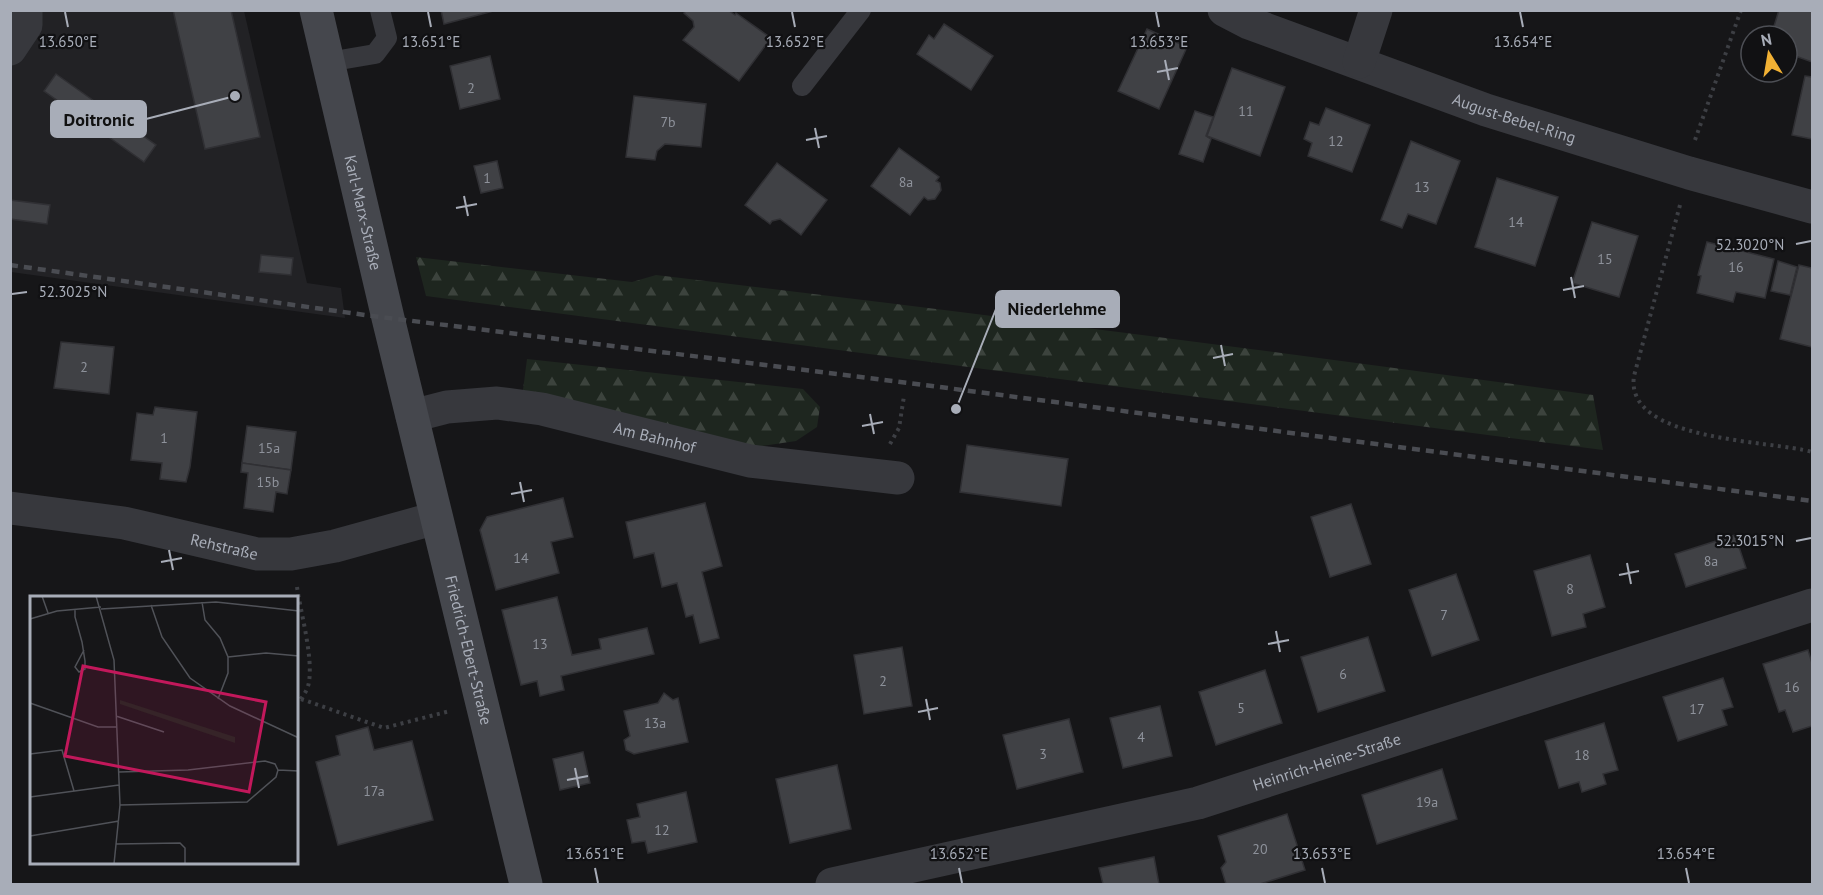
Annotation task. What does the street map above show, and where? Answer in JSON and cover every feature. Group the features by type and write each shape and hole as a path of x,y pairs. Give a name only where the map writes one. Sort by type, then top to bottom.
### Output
{"street":[{"path":"10,49 26,25 26,10"},
{"name":"Karl-Marx-Straße","path":"316,10 412,416"},
{"name":"August-Bebel-Ring","path":"1224,10 1249,22 1486,110 1689,173 1812,207"},
{"path":"1359,62 1376,10"},
{"name":"Am Bahnhof","path":"412,416 447,407 497,402 542,409 750,461 885,476"},
{"name":"Friedrich-Ebert-Straße","path":"412,416 526,885"},
{"name":"Rehstraße","path":"10,508 124,523 257,554 291,554 335,546 436,518"},
{"name":"Heinrich-Heine-Straße","path":"832,885 1198,803 1812,605"}],"lane":[{"path":"328,62 375,54 387,38 380,10"},
{"path":"802,86 861,10"}],"path":[{"path":"1634,376 1632,388 1637,400 1656,419 1692,432 1812,452"},
{"path":"885,476 899,428 904,396"},
{"path":"291,554 298,596"},
{"path":"298,596 309,663 309,685 299,701 384,728 451,711"}],"shaded area":[{"path":"11,11 244,11 307,283 341,288 345,318 11,272"}],"green space":[{"path":"416,257 632,282 656,275 891,303 1593,395 1603,450 426,296"},
{"path":"527,359 803,389 820,407 817,427 796,441 755,447 523,390"}],"building":[{"path":"173,10 231,10 260,137 205,149"},
{"path":"441,10 497,10 444,24"},
{"path":"686,10 728,10 735,15 736,13 771,38 739,81 683,40 694,27 693,21 684,13"},
{"path":"1779,10 1812,10 1812,62 1799,57 1799,24 1775,24"},
{"path":"944,24 993,56 971,90 917,54 929,35 934,39"},
{"path":"1147,29 1187,47 1159,109 1118,91"},
{"path":"490,56 500,99 460,109 450,66"},
{"path":"1232,68 1285,87 1260,156 1207,136"},
{"path":"56,74 156,145 144,162 44,91"},
{"path":"1805,76 1812,77 1812,139 1792,135"},
{"path":"634,96 706,104 701,147 665,144 657,151 655,160 626,157"},
{"path":"1326,108 1370,125 1352,172 1308,156 1312,143 1304,139 1310,122 1319,125"},
{"path":"1195,111 1213,117 1206,136 1211,139 1203,162 1179,154"},
{"path":"1411,141 1460,161 1436,224 1408,214 1402,228 1381,220"},
{"path":"899,148 939,177 936,181 940,183 941,190 935,199 928,200 924,197 910,215 871,186"},
{"path":"497,161 503,188 481,193 474,166"},
{"path":"777,163 827,200 801,235 780,219 770,224 745,205"},
{"path":"1497,178 1558,197 1535,266 1475,247"},
{"path":"10,200 50,205 47,224 10,219"},
{"path":"1592,222 1638,236 1619,297 1572,283"},
{"path":"1707,242 1774,259 1765,298 1736,292 1733,302 1697,293 1701,276 1698,275"},
{"path":"261,255 293,258 291,275 259,272"},
{"path":"1778,261 1797,267 1790,295 1771,291"},
{"path":"1799,265 1812,268 1812,347 1780,339"},
{"path":"61,342 114,347 109,394 54,388"},
{"path":"155,407 197,412 186,482 160,479 162,463 131,460 137,413 153,415"},
{"path":"247,426 296,432 291,470 242,463"},
{"path":"967,445 1068,459 1061,506 960,492"},
{"path":"242,463 291,470 287,494 276,492 273,512 244,508 248,473 241,472"},
{"path":"563,498 573,537 551,542 559,573 496,590 480,530 487,517"},
{"path":"705,503 722,566 702,572 719,638 700,643 693,615 686,617 677,583 662,587 654,553 634,558 626,522"},
{"path":"1351,504 1371,564 1330,577 1311,517"},
{"path":"1735,535 1746,568 1686,587 1675,554"},
{"path":"1590,555 1605,607 1583,614 1586,627 1552,636 1534,571"},
{"path":"1456,574 1479,640 1432,656 1409,590"},
{"path":"557,597 572,655 601,649 599,639 647,628 654,654 561,676 564,690 540,696 537,681 521,685 502,610"},
{"path":"1368,637 1385,691 1318,712 1301,657"},
{"path":"902,647 912,706 864,714 854,655"},
{"path":"1808,650 1812,663 1812,726 1793,732 1785,710 1779,712 1763,664"},
{"path":"1265,670 1282,723 1216,745 1199,692"},
{"path":"1723,678 1733,707 1722,710 1727,725 1678,741 1663,697"},
{"path":"664,693 673,700 678,698 688,742 634,754 626,750 624,740 630,736 624,711 658,703"},
{"path":"1160,706 1172,756 1123,768 1110,718"},
{"path":"1069,719 1083,772 1017,789 1003,735"},
{"path":"1604,723 1618,770 1603,774 1606,784 1582,792 1579,782 1559,788 1545,741"},
{"path":"368,727 374,750 412,741 433,820 338,845 316,762 340,755 336,736"},
{"path":"583,752 590,783 560,790 553,759"},
{"path":"837,765 851,829 790,843 776,779"},
{"path":"1442,769 1457,819 1377,844 1362,795"},
{"path":"686,792 697,842 648,853 645,841 632,843 627,820 640,817 637,804"},
{"path":"1287,814 1305,870 1260,884 1226,884 1221,868 1226,862 1218,836"},
{"path":"1154,857 1159,884 1103,884 1099,868"}],"railway":[{"path":"10,265 365,315 909,383 1812,501"}],"place":[{"name":"Doitronic","path":"235,96"},
{"name":"Niederlehme","path":"956,409"}]}
